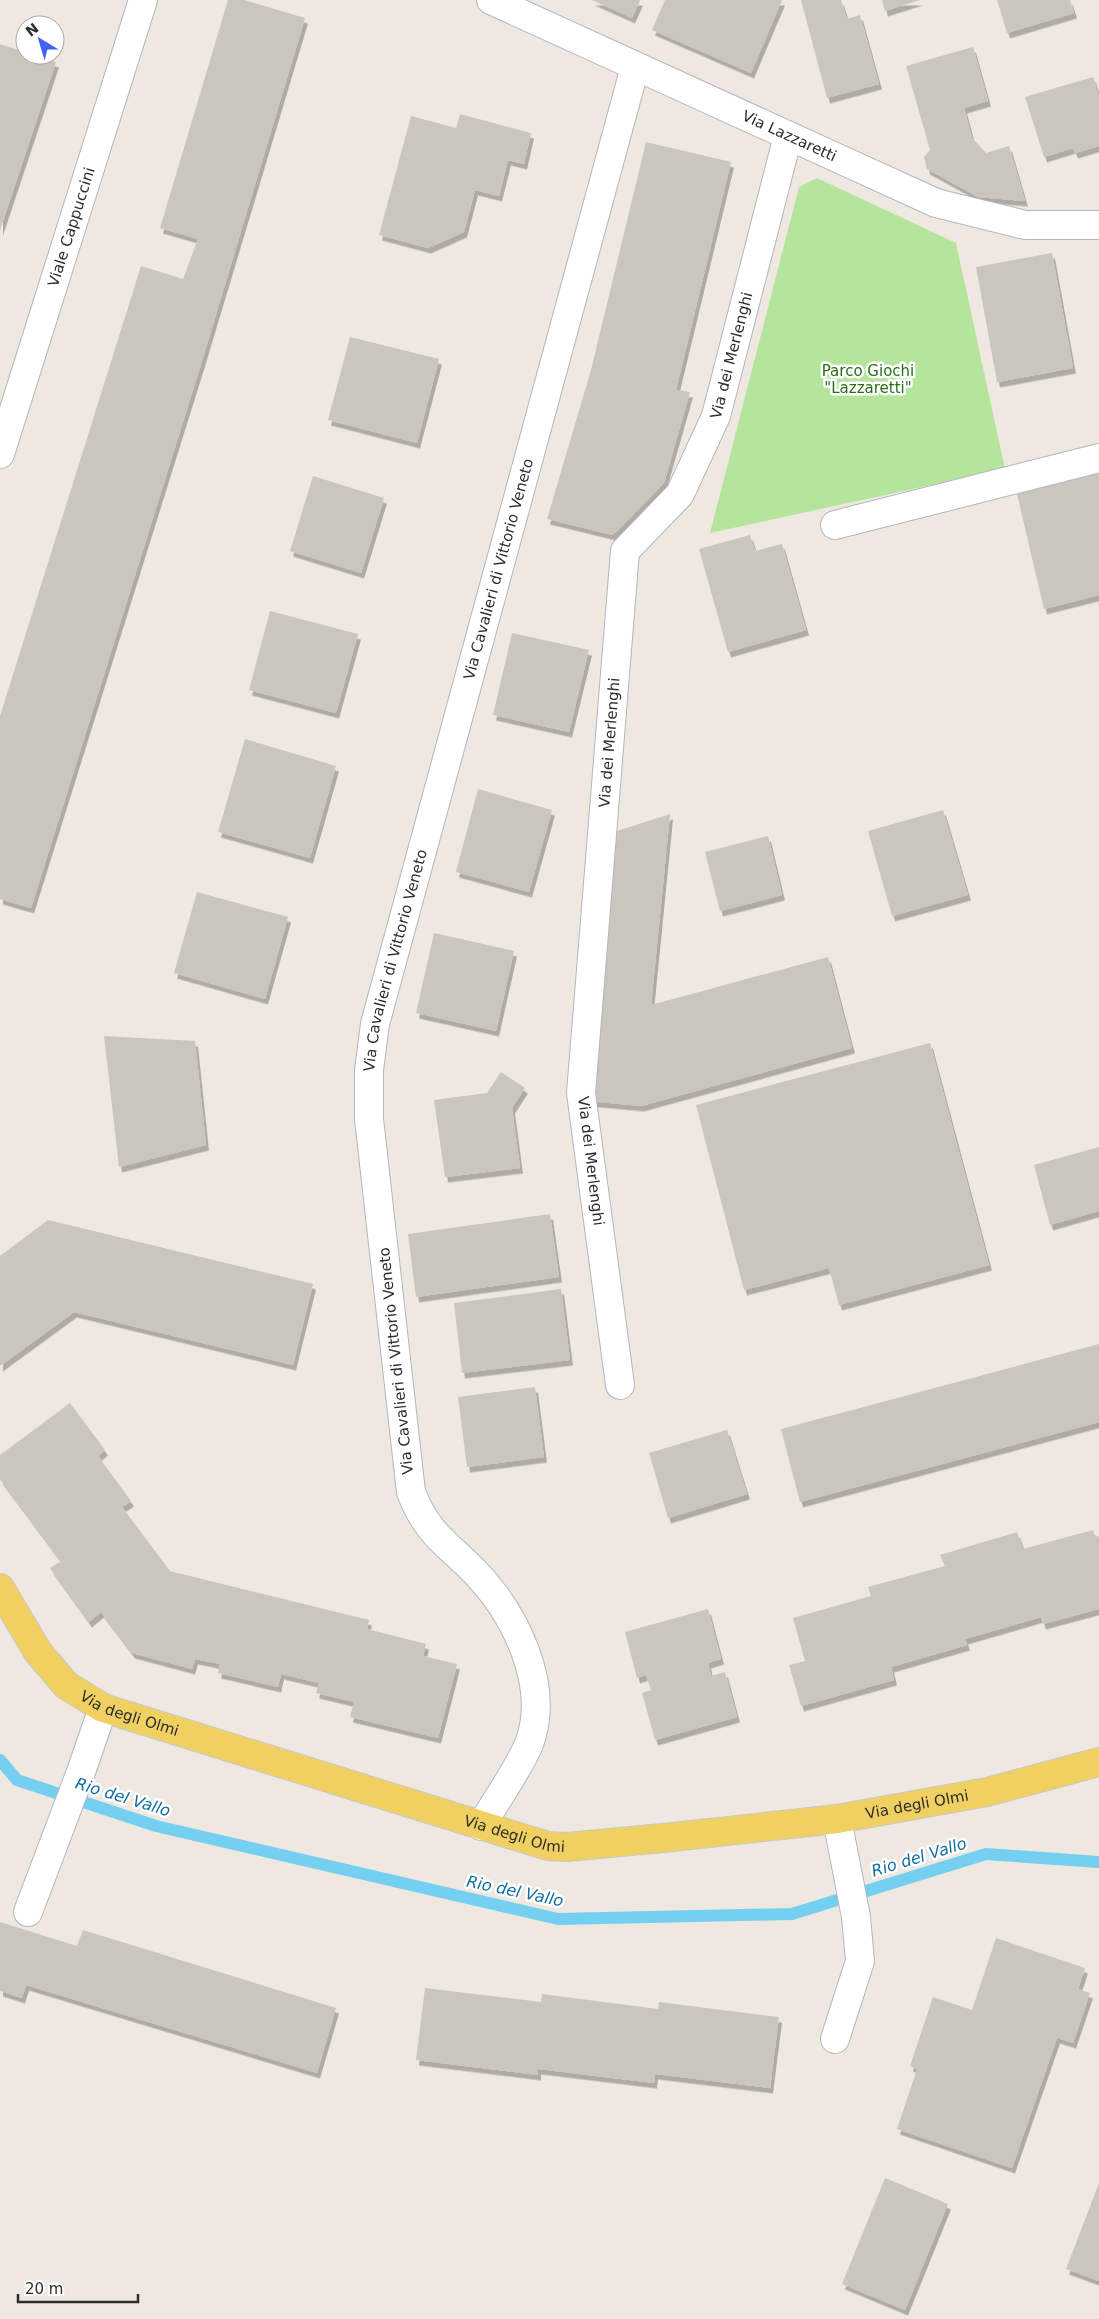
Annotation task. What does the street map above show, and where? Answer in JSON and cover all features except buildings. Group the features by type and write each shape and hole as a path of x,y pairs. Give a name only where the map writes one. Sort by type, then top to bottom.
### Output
{"main road":[{"name":"Via degli Olmi","path":"0,1588 38,1652 66,1685 103,1708 548,1846 567,1847 837,1818 987,1792 1099,1762"}],"street":[{"name":"Viale Cappuccini","path":"0,454 142,0"},
{"name":"Via Lazzaretti","path":"491,0 936,203 1025,225 1099,225"},
{"name":"Via Cavalieri di Vittorio Veneto","path":"482,1826 529,1744 535,1719 535,1690 529,1663 512,1624 492,1592 431,1531 419,1513 411,1492 369,1119 369,1070 375,1024 636,67"},
{"name":"Via dei Merlenghi","path":"620,1385 581,1093 625,551 680,494 716,416 788,136"},
{"path":"835,525 1099,458"},
{"path":"28,1912 82,1770 103,1708"},
{"path":"835,2039 860,1961 856,1917 837,1818"}],"green space":[{"name":"Parco Giochi \"Lazzaretti\"","path":"817,178 956,243 1005,469 710,533 799,187"}],"waterway":[{"name":"Rio del Vallo","path":"0,1760 17,1780 156,1826 558,1919 792,1914 986,1854 1099,1862"}]}
